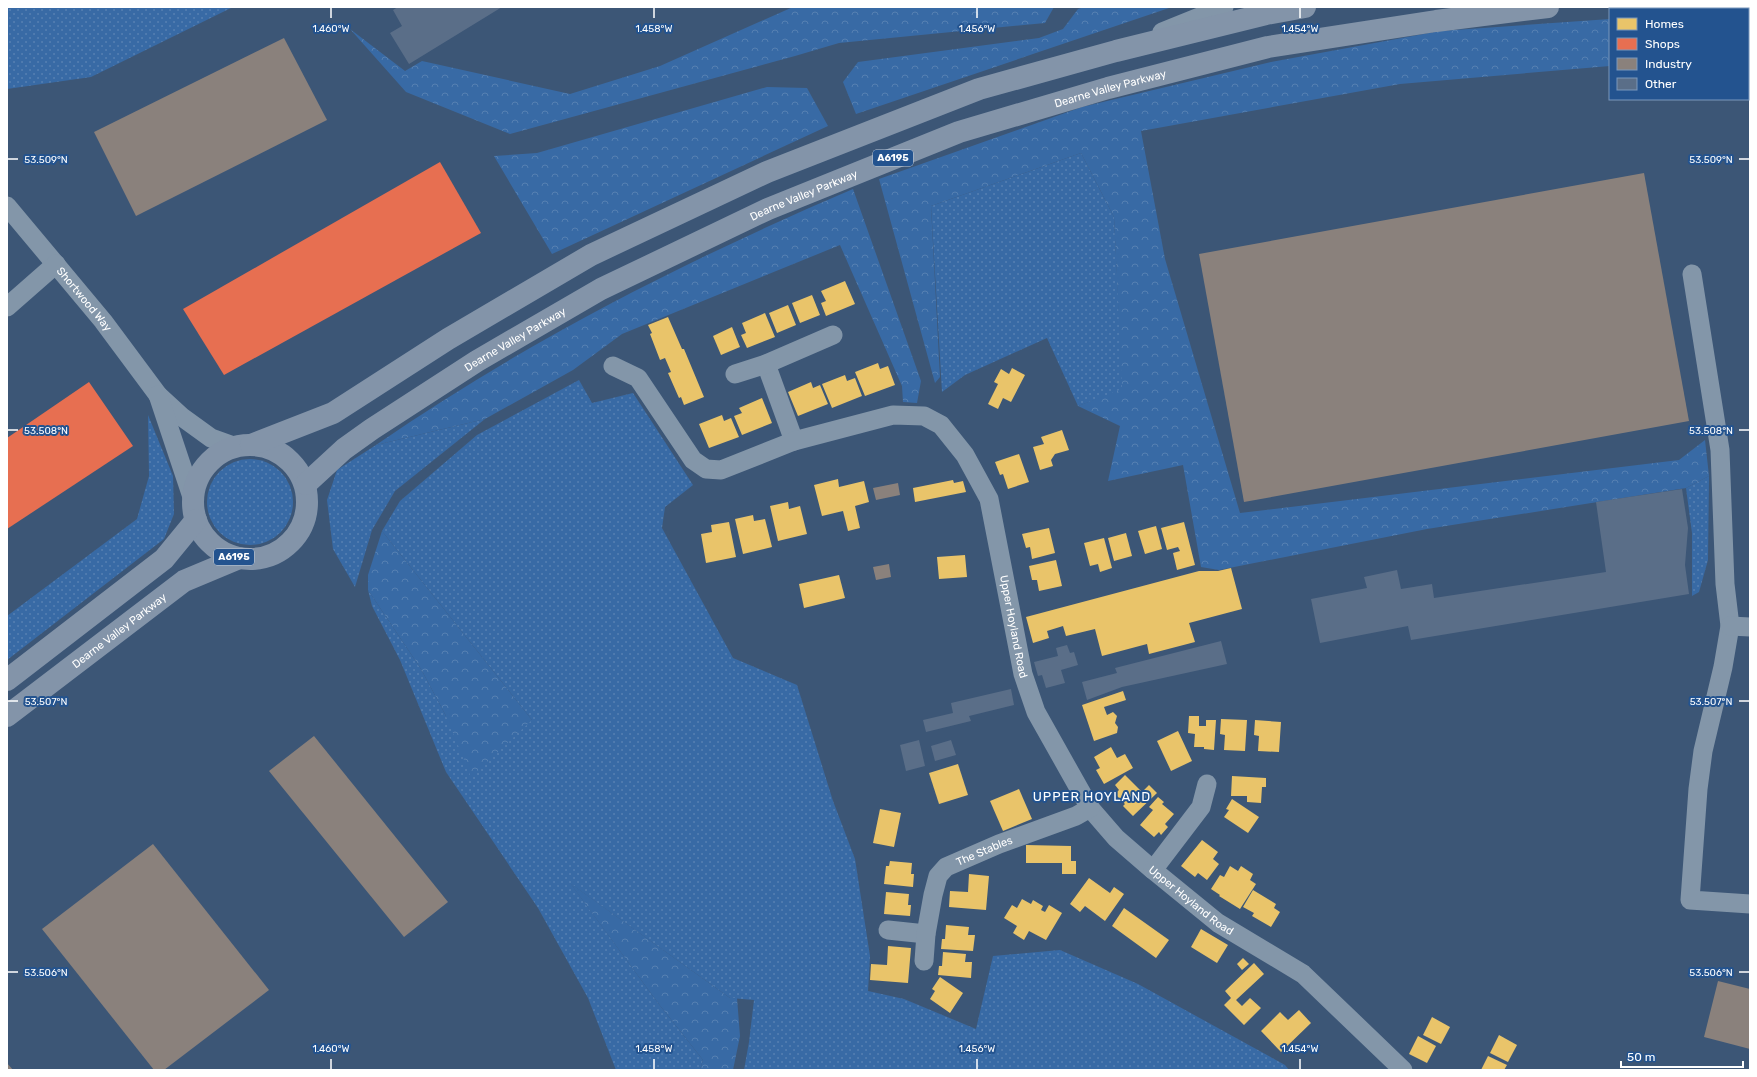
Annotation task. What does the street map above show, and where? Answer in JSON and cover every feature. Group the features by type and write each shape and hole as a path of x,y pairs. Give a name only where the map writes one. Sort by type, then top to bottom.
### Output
{"highway":[{"path":"7,680 164,559 194,510 196,482 206,466 219,454 333,413 448,339 591,255 767,172 979,89 1116,51 1266,14 1305,7"},
{"name":"Dearne Valley Parkway","path":"306,484 344,449 385,420 477,361 601,289 768,209 959,132 1108,88 1268,47 1436,21 1548,7"},
{"name":"A6195","path":"194,510 202,534 212,545 225,554 239,558 257,559 274,554 289,545 300,531 307,514 308,496 306,484 294,465 282,454 267,447 244,446"},
{"name":"Dearne Valley Parkway","path":"7,716 184,581 239,558"}],"street":[{"path":"1116,51 1224,7"},
{"name":"Shortwood Way","path":"7,206 103,321 158,395 182,417 211,438 244,446"},
{"path":"7,306 56,264"},
{"path":"1692,274 1720,450 1725,584 1730,626 1723,667 1703,751 1698,789 1690,900 1750,904"},
{"path":"735,374 766,364 833,335"},
{"path":"766,364 794,441"},
{"name":"Upper Hoyland Road","path":"613,366 638,378 693,460 706,469 720,470 794,441 892,415 924,416 941,425 965,455 989,499 1023,674 1036,712 1090,808 1116,838 1218,923 1303,974 1403,1070"},
{"name":"Shortwood Way","path":"158,395 194,510"},
{"path":"1730,626 1750,627"},
{"path":"1153,870 1201,807 1207,784"},
{"name":"The Stables","path":"924,961 926,934 933,896 938,876 946,867 999,844 1076,816 1090,808"},
{"path":"888,930 926,934"}],"green space":[{"path":"7,7 233,7 91,77 7,89"},
{"path":"793,7 1054,7 1045,23 839,43 510,134 406,92 350,29 405,71 422,61 570,94 660,66"},
{"path":"1084,7 1172,7 856,114 843,82 858,62 1039,38 1063,29 1078,9"},
{"path":"1749,14 1750,14 1749,96"},
{"path":"1609,19 1609,66 1400,84 1141,131 1165,259 1240,513 1679,460 1705,440 1709,476 1686,488 1427,529 1219,570 1201,567 1183,465 1108,481 1120,426 1078,406 1122,389 1114,217 1081,153 931,206 940,377 935,383 879,179 1082,107 1271,62 1440,31"},
{"path":"767,87 807,88 828,126 552,254 494,156 537,153"},
{"path":"1081,153 1114,217 1123,390 1078,406 1047,338 965,375 942,392 931,206"},
{"path":"853,189 921,381 917,403 903,402 902,386 840,245 622,334 573,370 485,419 376,445 432,407 490,372 549,337 608,305 729,244"},
{"path":"579,380 592,403 633,393 693,485 665,507 662,528 733,658 797,685 833,801 855,859 870,956 868,991 904,999 976,1029 993,956 1060,950 1138,984 1285,1065 1289,1070 744,1070 754,1000 730,998 571,884 658,1003 703,1060 700,1070 616,1070 588,998 538,908 446,772 400,660 372,606 368,590 421,669 446,716 532,720 382,531 400,501 477,435"},
{"path":"148,415 173,476 174,514 164,539 7,660 7,616 137,519 149,476"},
{"path":"485,419 395,491 372,530 355,587 333,549 327,500 337,470 376,445"},
{"path":"242,459 258,459 267,462 281,471 290,485 293,494 293,510 290,519 281,533 267,542 258,545 242,545 226,538 219,533 214,526 207,510 207,494 214,478 219,471 226,466"},
{"path":"1709,476 1708,560 1699,592 1692,596 1692,533 1686,488"},
{"path":"382,531 532,720 471,777 446,716 421,669 368,590 368,575"},
{"path":"570,883 730,998 737,998 740,1036 733,1070 700,1070 703,1060 658,1003"}],"building: Homes":[{"path":"845,281 855,304 826,316 821,303 826,301 821,291"},
{"path":"812,295 820,315 800,323 792,303"},
{"path":"788,305 796,325 777,333 769,313"},
{"path":"765,313 775,337 747,348 741,335 746,333 742,323"},
{"path":"668,317 682,349 684,349 704,397 684,405 681,397 679,398 668,373 671,372 665,358 660,360 648,325"},
{"path":"732,327 740,347 721,355 713,336"},
{"path":"878,363 880,369 888,366 895,385 865,396 855,372"},
{"path":"1012,368 1025,375 1011,402 1003,398 998,409 988,404 998,384 994,382 1001,369 1009,374"},
{"path":"845,375 847,381 855,378 862,396 832,408 822,384"},
{"path":"811,382 813,388 820,385 828,404 798,416 788,392"},
{"path":"762,398 772,423 742,435 734,416 742,413 739,408"},
{"path":"722,415 724,421 731,418 739,437 709,448 699,424"},
{"path":"1062,430 1069,450 1055,454 1051,460 1053,466 1040,470 1033,447 1044,444 1041,437"},
{"path":"1019,454 1029,482 1008,489 1003,474 1000,475 995,462"},
{"path":"838,479 839,487 864,481 869,502 855,506 860,528 848,531 843,511 822,516 814,485"},
{"path":"953,480 954,483 963,481 966,492 915,502 913,488"},
{"path":"788,502 789,509 800,506 807,534 778,541 770,506"},
{"path":"753,515 754,521 765,519 772,547 743,554 735,519"},
{"path":"729,522 736,557 706,563 701,534 712,532 711,525"},
{"path":"1184,522 1195,565 1177,570 1173,553 1180,551 1178,547 1167,550 1161,528"},
{"path":"1156,526 1162,549 1145,554 1138,531"},
{"path":"1049,528 1055,553 1032,559 1030,547 1026,548 1022,534"},
{"path":"1126,533 1132,556 1114,561 1108,538"},
{"path":"1104,538 1112,568 1100,572 1098,564 1090,566 1084,543"},
{"path":"965,555 967,577 939,579 937,557"},
{"path":"1056,560 1062,586 1039,591 1037,580 1032,580 1029,566"},
{"path":"1231,568 1242,609 1189,623 1195,642 1149,654 1147,644 1102,656 1095,629 1066,636 1063,626 1047,631 1049,638 1033,643 1026,617 1199,571 1218,571"},
{"path":"839,575 845,598 804,608 799,584"},
{"path":"1123,691 1126,700 1104,707 1107,715 1113,712 1117,716 1115,723 1118,727 1117,733 1094,741 1082,705"},
{"path":"1189,716 1199,716 1199,726 1206,726 1206,720 1216,720 1214,750 1204,749 1204,747 1194,747 1195,734 1188,733"},
{"path":"1221,719 1247,720 1245,751 1224,750 1225,735 1220,734"},
{"path":"1255,720 1281,722 1279,752 1258,751 1259,736 1254,735"},
{"path":"1178,731 1192,761 1171,771 1157,741"},
{"path":"1111,747 1117,758 1125,754 1133,768 1104,784 1096,770 1100,768 1094,757"},
{"path":"958,764 968,795 939,804 929,773"},
{"path":"1125,775 1142,792 1149,785 1157,793 1133,816 1123,806 1125,804 1115,794 1119,790 1115,785"},
{"path":"1232,776 1266,778 1266,787 1262,787 1261,803 1247,802 1247,796 1231,796"},
{"path":"1019,789 1032,819 1003,831 990,801"},
{"path":"1158,797 1164,802 1162,804 1174,814 1165,824 1168,827 1161,835 1159,832 1154,837 1140,825 1153,810 1149,807"},
{"path":"1232,799 1259,817 1248,833 1224,817 1229,810 1226,809"},
{"path":"880,809 901,813 894,847 873,843"},
{"path":"1202,840 1218,852 1213,859 1219,864 1207,880 1198,873 1195,877 1181,866"},
{"path":"1026,845 1071,846 1071,861 1076,861 1076,874 1062,874 1062,863 1026,863"},
{"path":"890,861 912,863 911,874 914,874 913,887 884,884 886,866 889,866"},
{"path":"1230,866 1238,871 1241,866 1253,874 1250,880 1256,884 1240,909 1219,896 1220,895 1211,889 1220,875 1224,877"},
{"path":"969,874 989,876 986,910 949,907 950,891 968,892"},
{"path":"1089,878 1110,893 1114,887 1124,894 1105,921 1085,906 1080,912 1070,904"},
{"path":"1253,890 1276,904 1274,908 1280,912 1271,927 1252,916 1254,913 1243,907"},
{"path":"886,892 909,894 908,905 911,905 910,916 884,914"},
{"path":"1022,899 1031,904 1033,900 1043,906 1041,910 1045,912 1049,905 1062,913 1046,940 1029,931 1024,940 1013,933 1017,926 1004,918 1012,905 1017,908"},
{"path":"1124,908 1169,940 1156,958 1112,926"},
{"path":"946,925 969,927 968,935 975,935 973,951 941,949 942,939 945,939"},
{"path":"1201,929 1228,945 1217,963 1191,947"},
{"path":"888,946 911,948 908,983 870,980 871,964 887,965"},
{"path":"943,952 966,954 965,962 972,962 971,978 938,975 939,966 942,966"},
{"path":"1243,958 1249,964 1242,970 1237,964"},
{"path":"1254,963 1264,974 1236,1000 1242,1006 1250,998 1261,1008 1244,1025 1224,1005 1231,998 1225,991"},
{"path":"940,977 963,993 950,1013 930,999 935,991 932,989"},
{"path":"1299,1010 1311,1023 1281,1052 1261,1031 1280,1012 1288,1020"},
{"path":"1432,1017 1450,1027 1441,1044 1423,1035"},
{"path":"1499,1035 1517,1045 1508,1062 1490,1053"},
{"path":"1418,1036 1436,1046 1427,1063 1409,1054"},
{"path":"1488,1056 1507,1065 1504,1070 1481,1070"}],"building: Shops":[{"path":"440,162 481,233 224,375 183,309"},
{"path":"89,382 133,446 7,529 7,438"}],"building: Industry":[{"path":"284,38 327,120 136,216 94,132"},
{"path":"1644,173 1689,421 1244,502 1199,254"},
{"path":"898,483 900,495 876,500 873,488"},
{"path":"889,564 891,577 876,580 873,567"},
{"path":"314,736 448,902 404,937 269,771"},
{"path":"153,844 269,990 164,1070 154,1070 42,929"},
{"path":"1718,981 1750,989 1750,1049 1704,1037"},
{"path":"7,1063 13,1070 7,1070"}],"building: Other":[{"path":"398,7 502,7 409,64 390,33 402,26 393,10"},
{"path":"1682,489 1688,528 1685,565 1689,594 1411,640 1408,626 1320,643 1311,599 1367,588 1364,577 1397,570 1401,589 1432,584 1434,598 1606,572 1596,502"},
{"path":"1221,641 1227,664 1122,687 1087,700 1082,682 1117,673 1115,668"},
{"path":"1067,645 1070,653 1074,652 1078,665 1061,670 1065,683 1046,688 1042,675 1038,676 1034,662 1058,656 1056,648"},
{"path":"1011,689 1014,705 969,716 971,721 926,732 923,720 953,713 951,703"},
{"path":"919,740 925,766 906,771 900,745"},
{"path":"951,740 956,755 935,761 931,746"}],"district":[{"name":"UPPER HOYLAND","path":"1092,796"}]}
